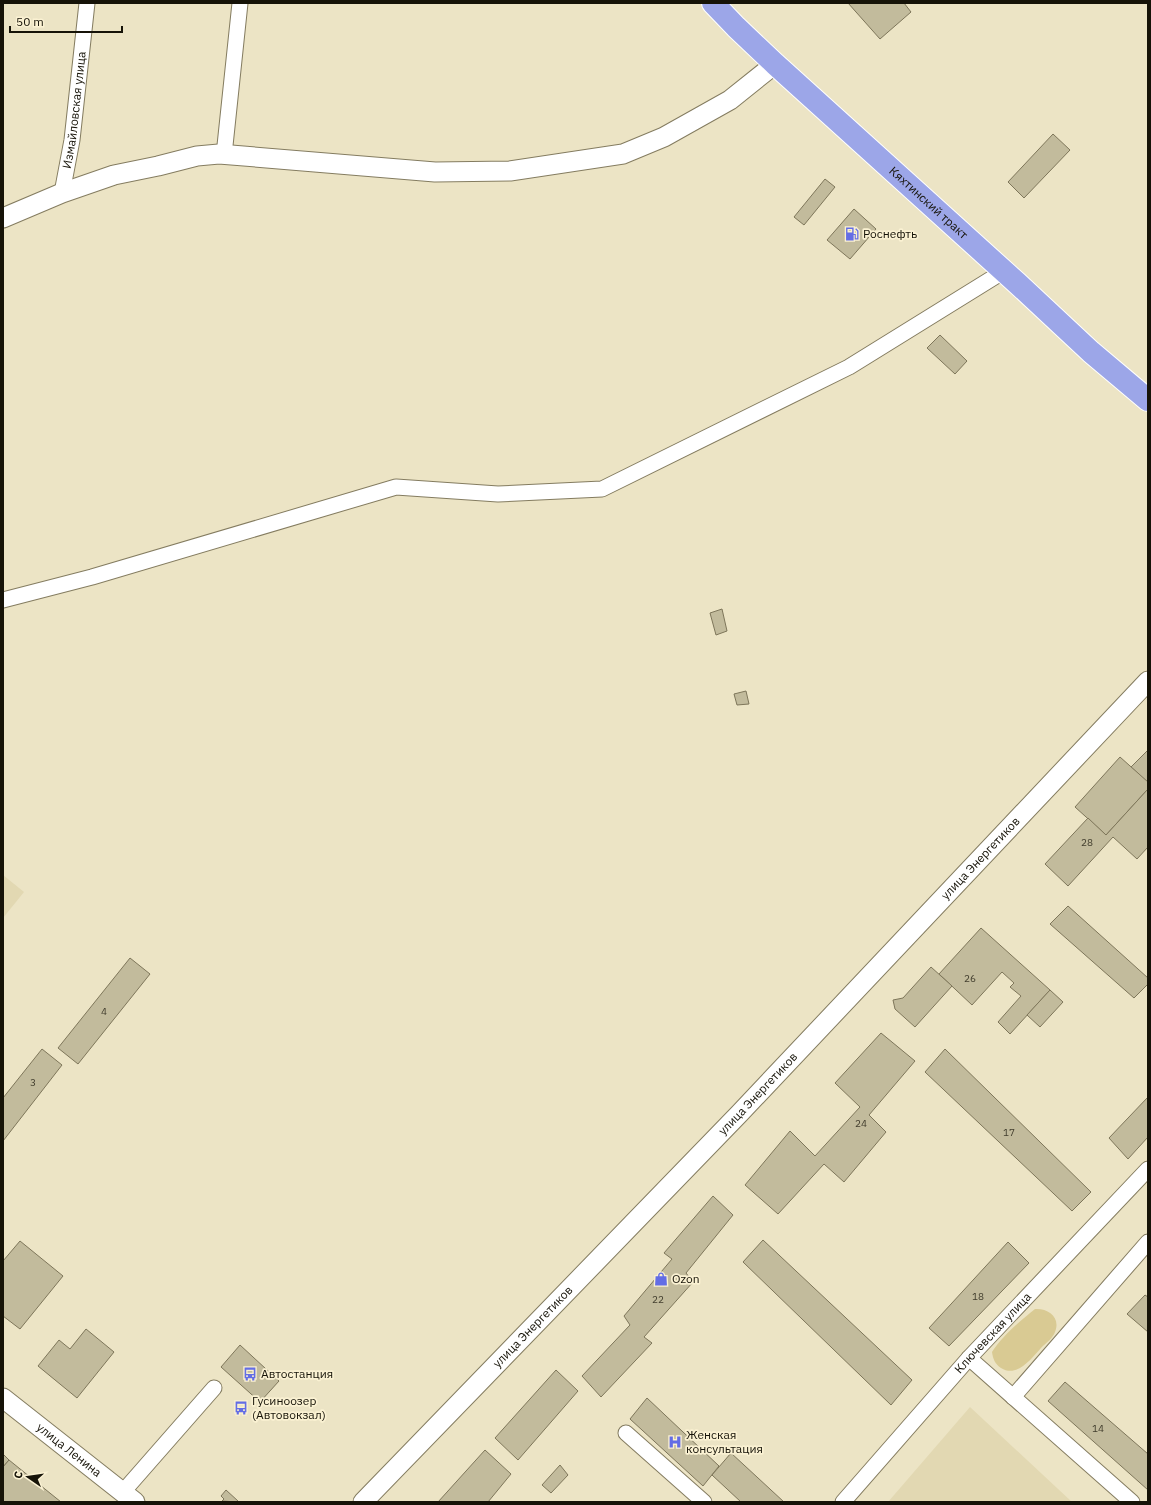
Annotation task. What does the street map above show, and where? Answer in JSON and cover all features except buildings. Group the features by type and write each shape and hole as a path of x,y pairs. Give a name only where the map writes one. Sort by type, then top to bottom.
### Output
{"highway":[{"name":"Кяхтинский тракт","path":"713,3 775,64 1004,271 1091,352 1148,400"}],"street":[{"name":"Измайловская улица","path":"62,193 72,140 87,3"},
{"path":"224,155 240,3"},
{"path":"3,218 62,193 114,175 197,156 224,155 443,172 510,171 623,154 664,137 730,100 775,64"},
{"path":"3,600 92,577 396,487 498,494 602,489 849,367 1004,271"},
{"name":"улица Энергетиков","path":"363,1502 739,1114 1148,681"},
{"name":"Ключевская улица","path":"843,1502 969,1358 1148,1169"},
{"path":"1013,1397 1148,1242"},
{"path":"969,1358 1132,1502"},
{"path":"128,1498 214,1388"},
{"name":"улица Ленина","path":"3,1398 128,1498"},
{"path":"626,1433 704,1502"}],"shaded area":[{"path":"3,875 24,892 3,918"},
{"path":"1035,1309 1044,1310 1052,1314 1056,1322 1054,1334 1023,1366 1013,1371 1001,1368 997,1365 992,1352 1017,1324"},
{"path":"970,1407 1072,1502 888,1502"}],"place":[{"name":"Роснефть","path":"852,234"},
{"name":"Ozon","path":"661,1279"},
{"name":"Автостанция","path":"250,1374"},
{"name":"Гусиноозер (Автовокзал)","path":"241,1408"},
{"name":"Женская консультация","path":"675,1442"}]}
